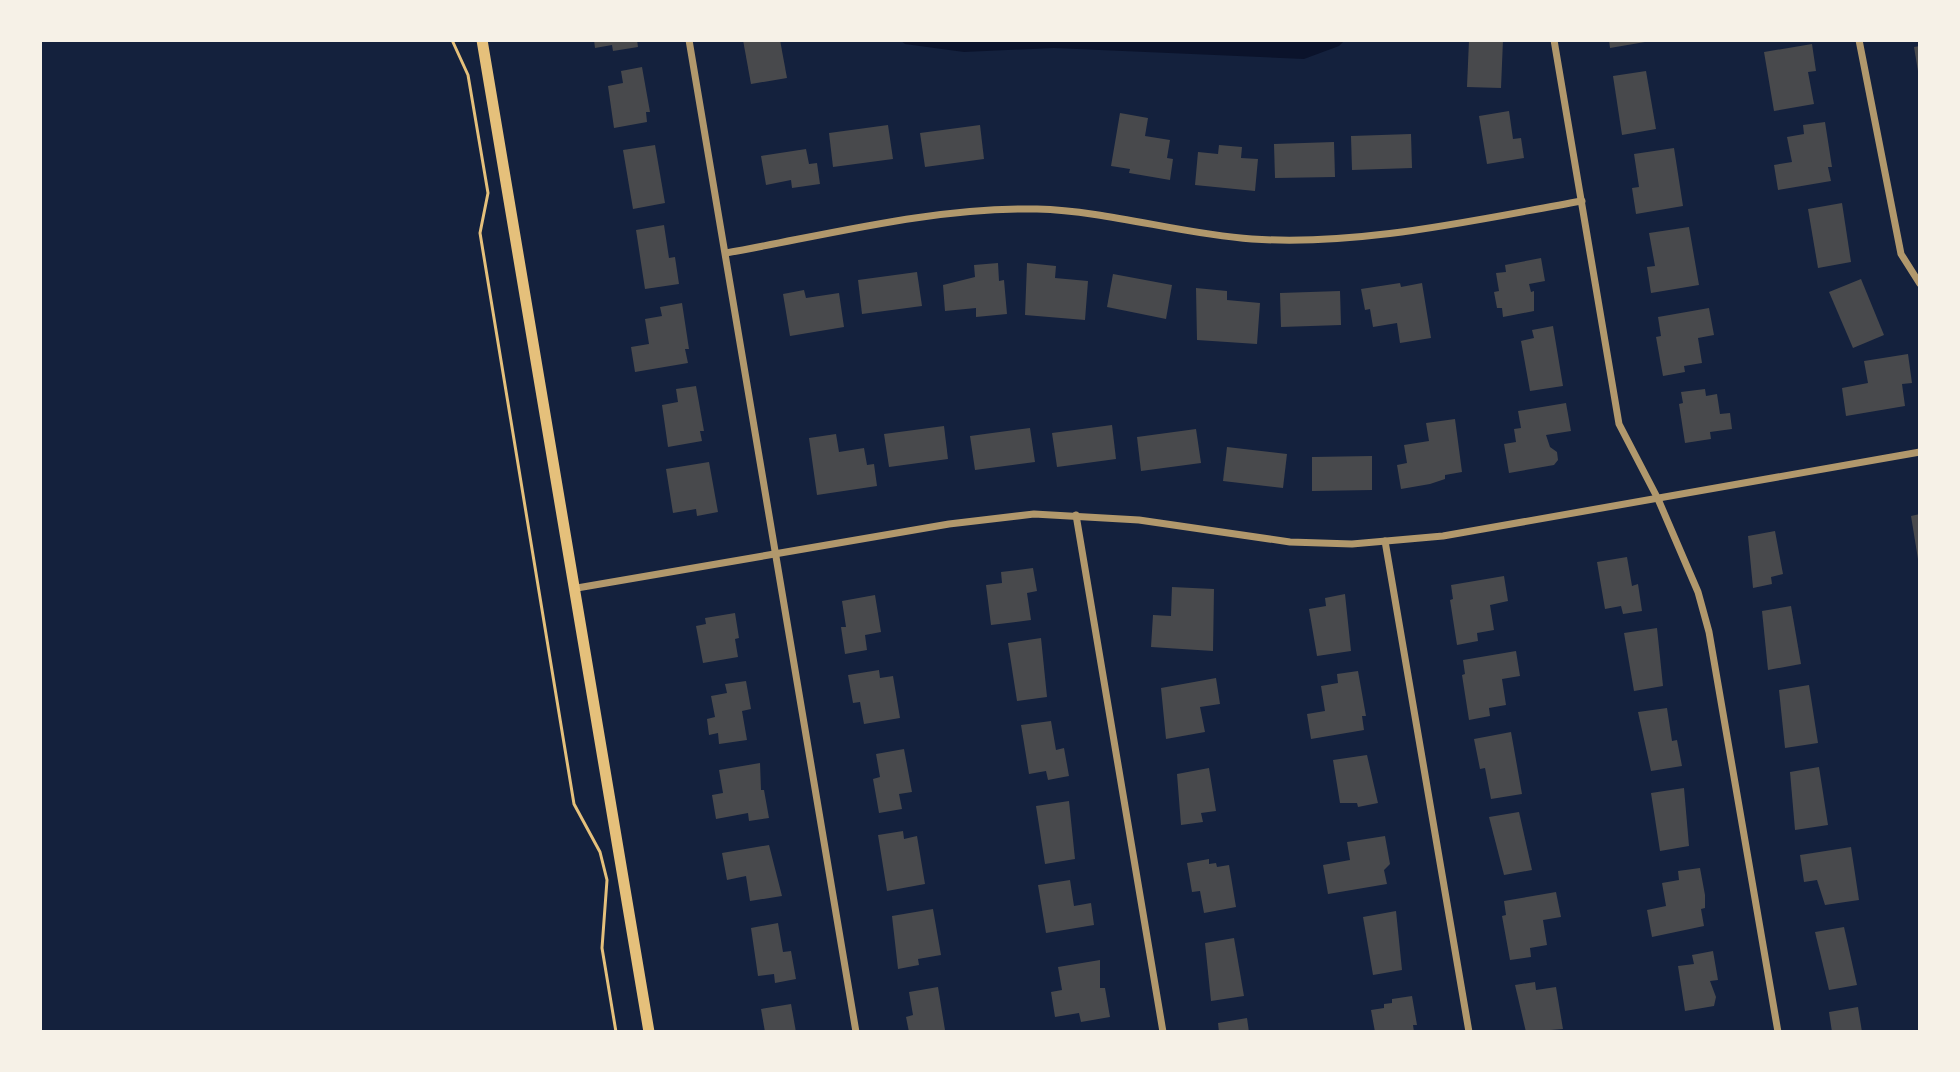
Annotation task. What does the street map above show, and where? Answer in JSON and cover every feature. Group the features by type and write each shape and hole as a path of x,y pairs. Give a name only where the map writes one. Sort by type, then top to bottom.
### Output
{"main road":[{"path":"482,40 577,588 649,1032"}],"street":[{"path":"689,40 856,1032"},
{"path":"1554,40 1619,424 1658,499 1698,592 1709,632 1778,1032"},
{"path":"1859,40 1901,254 1920,284"},
{"path":"726,253 961,212 1039,209 1251,239 1327,241 1417,230 1582,201"},
{"path":"577,588 993,518 1076,515 1139,520 1256,540 1385,541 1443,536 1920,452"},
{"path":"1076,515 1163,1032"},
{"path":"1385,541 1469,1032"}],"path":[{"path":"452,40 468,75 488,193 480,233 574,804 600,852 607,880 602,948 616,1032"}],"water":[{"path":"900,40 1345,40 1339,46 1304,59 1054,48 964,52 905,44"}],"building":[{"path":"594,40 637,40 638,47 613,51 612,45 595,48"},
{"path":"743,40 780,40 787,78 751,84"},
{"path":"1469,40 1503,40 1501,88 1467,87"},
{"path":"1609,40 1645,40 1645,42 1610,48"},
{"path":"1812,44 1816,71 1808,72 1814,104 1774,111 1764,52"},
{"path":"1920,46 1920,71 1918,71 1914,47"},
{"path":"642,67 650,112 646,112 647,122 614,128 608,86 623,83 621,71"},
{"path":"1646,71 1656,129 1622,135 1613,76"},
{"path":"1509,111 1513,139 1521,138 1524,158 1487,164 1479,116"},
{"path":"1120,113 1148,118 1145,136 1170,140 1167,158 1173,159 1170,180 1129,173 1130,169 1111,166"},
{"path":"1825,122 1832,167 1828,167 1831,181 1778,190 1774,165 1792,162 1787,137 1804,134 1803,125"},
{"path":"888,125 893,159 833,167 829,133"},
{"path":"980,125 984,159 925,167 920,133"},
{"path":"1411,134 1412,168 1352,170 1351,136"},
{"path":"1334,142 1335,177 1275,178 1274,144"},
{"path":"655,145 665,203 633,209 623,150"},
{"path":"1219,145 1242,147 1241,158 1258,159 1255,191 1195,185 1198,152 1218,154"},
{"path":"1674,148 1683,206 1636,214 1632,188 1639,187 1634,154"},
{"path":"806,149 809,164 817,163 820,184 792,188 791,180 766,185 761,156"},
{"path":"1842,203 1851,262 1818,268 1808,209"},
{"path":"664,225 669,258 675,257 679,284 645,289 636,230"},
{"path":"1689,227 1699,285 1651,293 1647,267 1655,266 1649,233"},
{"path":"1541,258 1545,281 1529,284 1531,292 1534,291 1534,311 1503,317 1502,308 1497,308 1494,292 1499,291 1496,273 1506,272 1505,265"},
{"path":"998,263 999,281 1004,280 1007,314 976,317 976,308 945,311 943,285 975,277 974,265"},
{"path":"1027,263 1056,266 1055,278 1088,281 1085,320 1025,315"},
{"path":"917,272 922,306 862,314 858,280"},
{"path":"1113,274 1172,285 1166,319 1107,307"},
{"path":"1861,279 1884,335 1853,348 1829,292"},
{"path":"1400,283 1401,287 1422,283 1431,338 1400,343 1397,323 1373,327 1370,309 1365,310 1361,289"},
{"path":"1196,288 1227,291 1227,300 1260,303 1257,344 1197,340"},
{"path":"804,290 806,298 839,293 844,327 790,336 783,294"},
{"path":"1340,291 1341,325 1281,327 1280,293"},
{"path":"682,303 688,363 635,372 631,347 649,344 645,319 662,316 660,307"},
{"path":"1709,308 1714,335 1698,338 1702,363 1684,366 1685,372 1663,376 1656,337 1661,336 1658,317"},
{"path":"1553,326 1563,386 1530,391 1521,341 1534,338 1532,330"},
{"path":"1908,354 1912,383 1902,384 1905,406 1846,416 1842,388 1868,383 1864,361"},
{"path":"696,386 704,431 700,431 702,441 668,447 662,405 678,402 676,389"},
{"path":"1705,389 1706,396 1717,394 1720,414 1730,413 1732,429 1710,432 1711,439 1685,443 1679,404 1683,403 1681,392"},
{"path":"1566,403 1571,431 1546,435 1550,447 1557,452 1558,460 1554,465 1509,473 1504,444 1516,442 1514,429 1521,428 1518,411"},
{"path":"1455,419 1462,472 1445,475 1445,479 1430,484 1401,489 1397,465 1407,463 1404,445 1429,441 1426,423"},
{"path":"1112,425 1116,459 1057,467 1052,433"},
{"path":"944,426 948,459 889,467 884,434"},
{"path":"1030,428 1035,462 975,470 970,436"},
{"path":"1196,429 1201,463 1141,471 1137,437"},
{"path":"836,434 839,452 864,448 867,465 874,464 877,486 817,495 809,438"},
{"path":"1227,447 1287,454 1283,488 1223,481"},
{"path":"1372,456 1372,490 1312,491 1312,457"},
{"path":"709,462 718,512 697,516 696,509 673,513 666,469"},
{"path":"1920,514 1920,559 1918,559 1911,516"},
{"path":"1775,531 1783,574 1771,577 1772,584 1753,588 1748,536"},
{"path":"1627,557 1632,586 1638,584 1642,611 1623,614 1621,606 1605,609 1597,562"},
{"path":"1033,568 1037,591 1027,593 1031,620 991,625 986,585 1002,583 1001,572"},
{"path":"1504,576 1508,601 1490,605 1494,630 1477,633 1478,641 1457,645 1450,600 1453,599 1451,585"},
{"path":"1172,587 1214,589 1213,651 1151,647 1153,615 1171,616"},
{"path":"1345,594 1351,651 1317,656 1309,609 1326,606 1325,598"},
{"path":"875,595 881,632 865,635 867,650 845,654 841,627 846,627 842,601"},
{"path":"1791,606 1801,664 1768,670 1762,611"},
{"path":"735,613 738,657 703,663 696,626 706,624 705,618"},
{"path":"1657,628 1663,686 1634,691 1624,633"},
{"path":"1041,638 1047,697 1017,701 1008,643"},
{"path":"1516,651 1520,676 1502,679 1506,705 1489,708 1490,716 1469,720 1462,675 1465,674 1463,660"},
{"path":"879,670 880,678 893,676 900,718 864,724 860,702 853,703 848,675"},
{"path":"1358,671 1366,716 1362,716 1364,730 1311,739 1307,714 1325,711 1321,686 1338,683 1337,674"},
{"path":"1216,678 1220,704 1200,707 1205,732 1166,739 1161,688"},
{"path":"746,681 751,709 742,711 747,740 719,744 718,733 709,735 707,719 715,717 711,696 727,693 725,684"},
{"path":"1809,685 1818,743 1785,748 1779,690"},
{"path":"1667,708 1672,741 1677,740 1682,766 1651,771 1638,712"},
{"path":"1051,721 1056,750 1064,748 1069,776 1048,780 1046,771 1029,774 1021,725"},
{"path":"1511,732 1522,794 1491,799 1485,768 1480,769 1474,739"},
{"path":"904,749 912,792 899,794 902,809 879,813 873,779 880,777 876,754"},
{"path":"1367,755 1378,803 1358,807 1357,803 1340,803 1333,760"},
{"path":"760,763 761,790 764,790 769,818 749,821 748,813 716,819 712,795 723,793 719,770"},
{"path":"1819,767 1828,825 1795,830 1790,772"},
{"path":"1209,768 1216,811 1201,813 1203,822 1181,825 1177,774"},
{"path":"1684,788 1689,846 1660,851 1651,793"},
{"path":"1069,801 1075,859 1045,864 1036,806"},
{"path":"1519,812 1532,870 1504,875 1489,817"},
{"path":"903,831 904,839 917,836 925,884 887,891 878,835"},
{"path":"1385,836 1390,864 1384,870 1387,884 1328,894 1323,865 1350,860 1347,842"},
{"path":"769,845 782,896 750,901 746,876 727,880 722,853"},
{"path":"1851,847 1859,900 1825,905 1817,880 1804,882 1800,855"},
{"path":"1209,859 1209,864 1216,863 1217,867 1229,865 1236,907 1204,913 1200,891 1192,892 1187,863"},
{"path":"1700,868 1705,895 1705,908 1701,909 1704,926 1652,937 1647,910 1666,906 1662,883 1679,880 1678,871"},
{"path":"1070,880 1074,906 1091,903 1094,925 1046,933 1038,885"},
{"path":"1556,892 1561,917 1543,920 1547,945 1530,948 1531,957 1510,960 1502,916 1506,915 1504,901"},
{"path":"933,909 941,955 918,959 919,965 898,969 892,916"},
{"path":"1396,911 1402,970 1373,975 1363,917"},
{"path":"778,923 783,952 791,951 796,979 775,983 774,974 758,976 751,928"},
{"path":"1844,927 1857,985 1829,990 1815,932"},
{"path":"1234,938 1244,996 1211,1001 1205,943"},
{"path":"1713,951 1718,980 1710,981 1716,997 1714,1006 1685,1011 1678,966 1694,964 1692,955"},
{"path":"1100,960 1100,988 1105,988 1110,1017 1081,1022 1079,1013 1055,1017 1051,992 1062,990 1058,967"},
{"path":"1535,982 1536,990 1556,987 1563,1029 1526,1032 1515,985"},
{"path":"938,987 945,1030 909,1032 906,1017 913,1015 909,992"},
{"path":"1412,996 1417,1025 1413,1025 1414,1032 1375,1032 1371,1010 1384,1008 1384,1004 1392,1003 1392,999"},
{"path":"791,1004 796,1032 765,1032 761,1009"},
{"path":"1858,1007 1862,1032 1832,1032 1829,1012"},
{"path":"1247,1018 1249,1032 1219,1032 1218,1023"}]}
